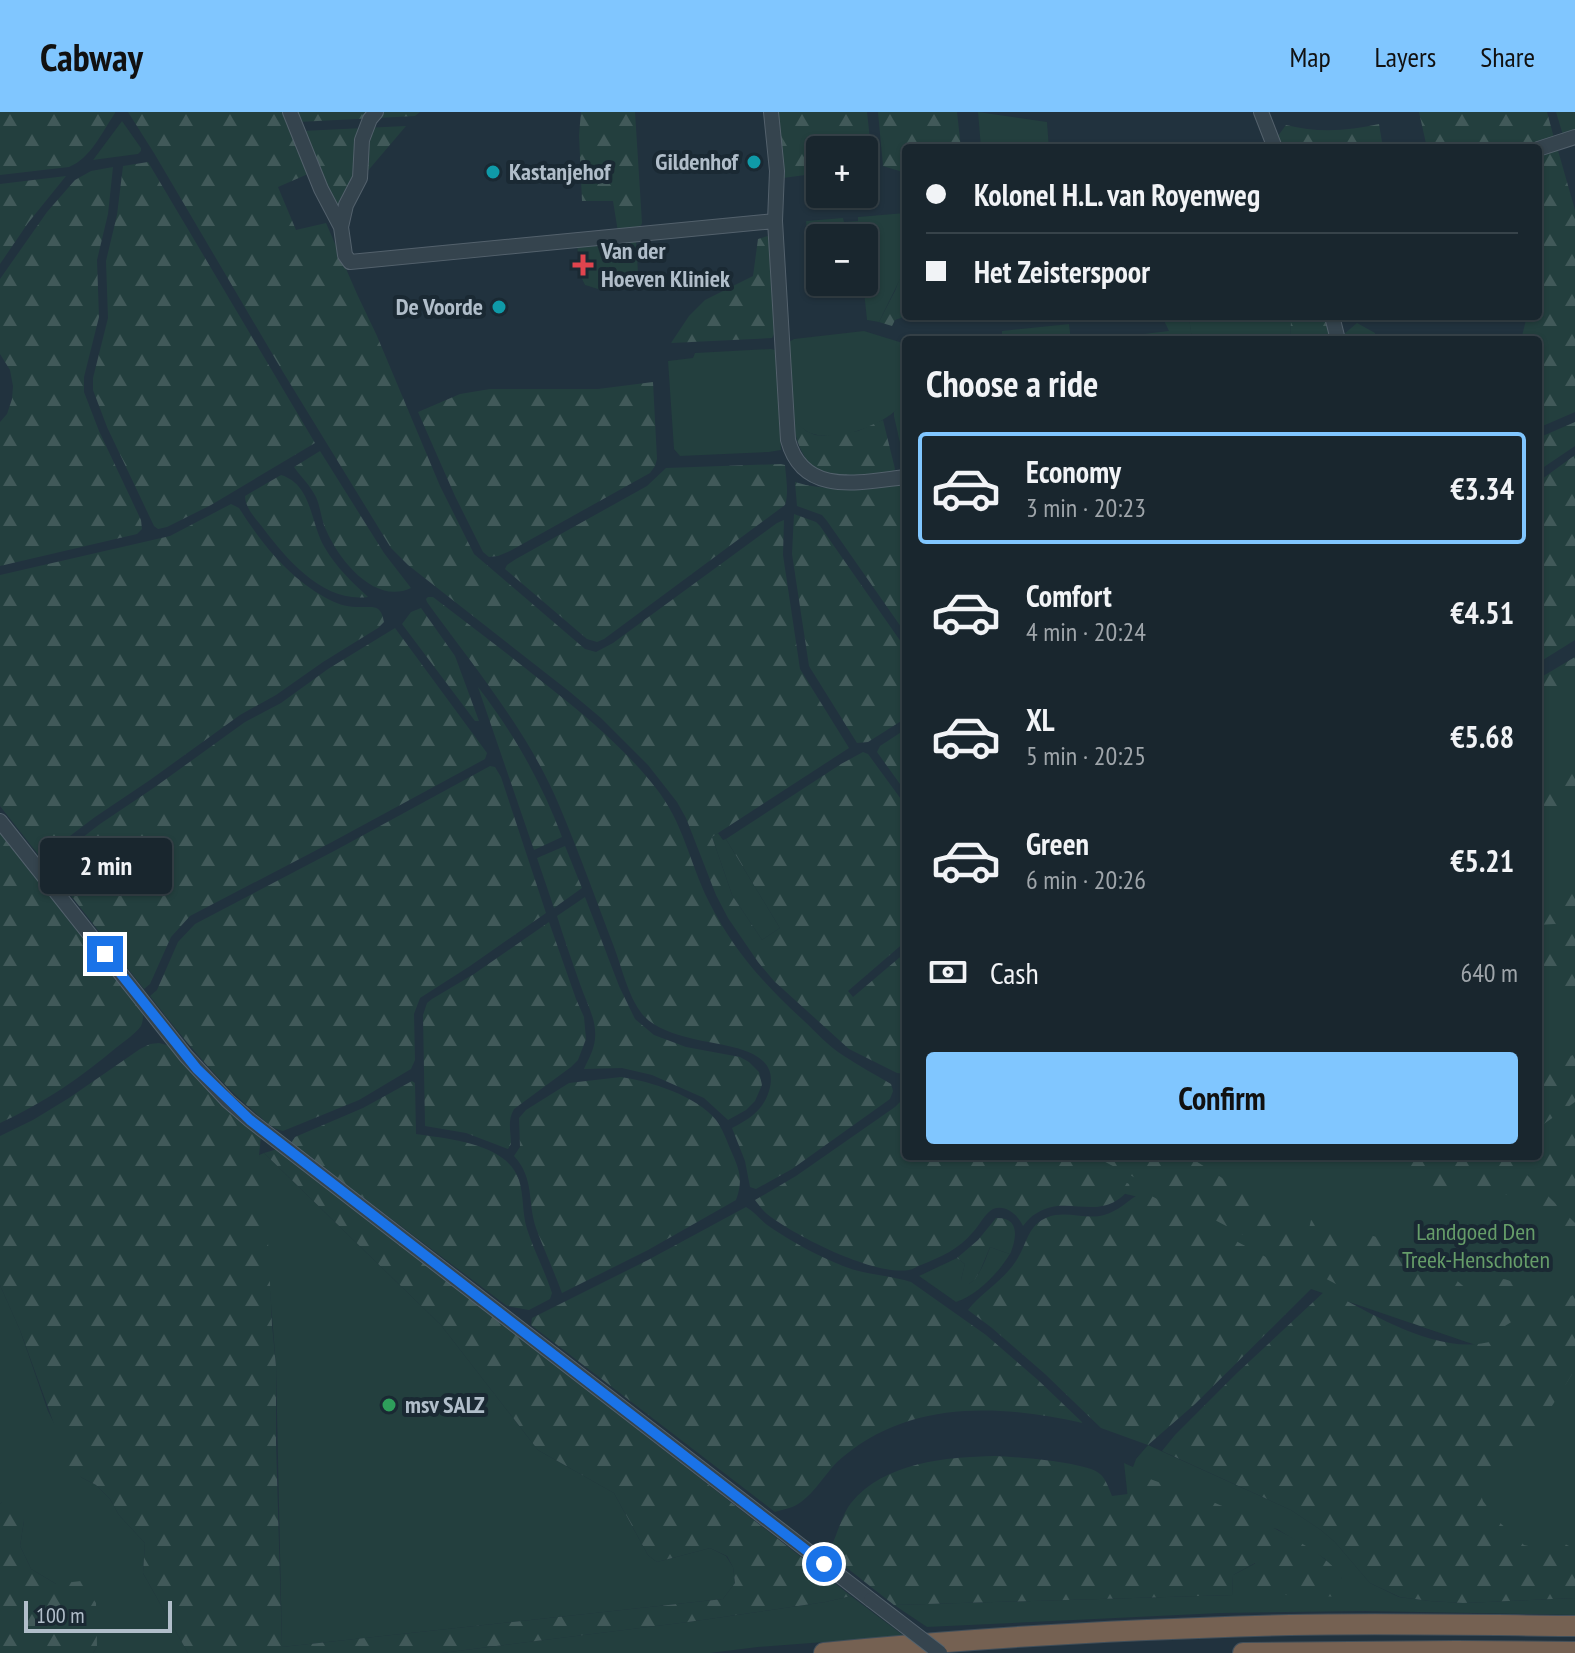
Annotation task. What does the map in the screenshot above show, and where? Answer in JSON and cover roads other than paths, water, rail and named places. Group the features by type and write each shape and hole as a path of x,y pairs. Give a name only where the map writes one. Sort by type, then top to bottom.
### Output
{"highway":[{"path":"824,1653 1001,1639 1291,1625 1575,1626"},
{"path":"1243,1653 1575,1652"}],"street":[{"path":"290,112 321,189 341,227 346,259 353,262 775,221"},
{"path":"341,227 346,205 360,178 362,140 376,112"},
{"path":"771,112 777,171 775,221 788,440 792,454 801,467 814,476 833,482 858,483 902,478"},
{"path":"1261,112 1273,144"},
{"path":"1542,148 1575,137"},
{"path":"0,821 186,1056 228,1101 940,1653"}],"place":[{"name":"Gildenhof","path":"754,162"},
{"name":"Kastanjehof","path":"493,172"},
{"name":"Van der Hoeven Kliniek","path":"583,265"},
{"name":"De Voorde","path":"499,307"},
{"name":"msv SALZ","path":"389,1405"}],"park label":[{"name":"Landgoed Den Treek-Henschoten","path":"1476,1246"}]}
